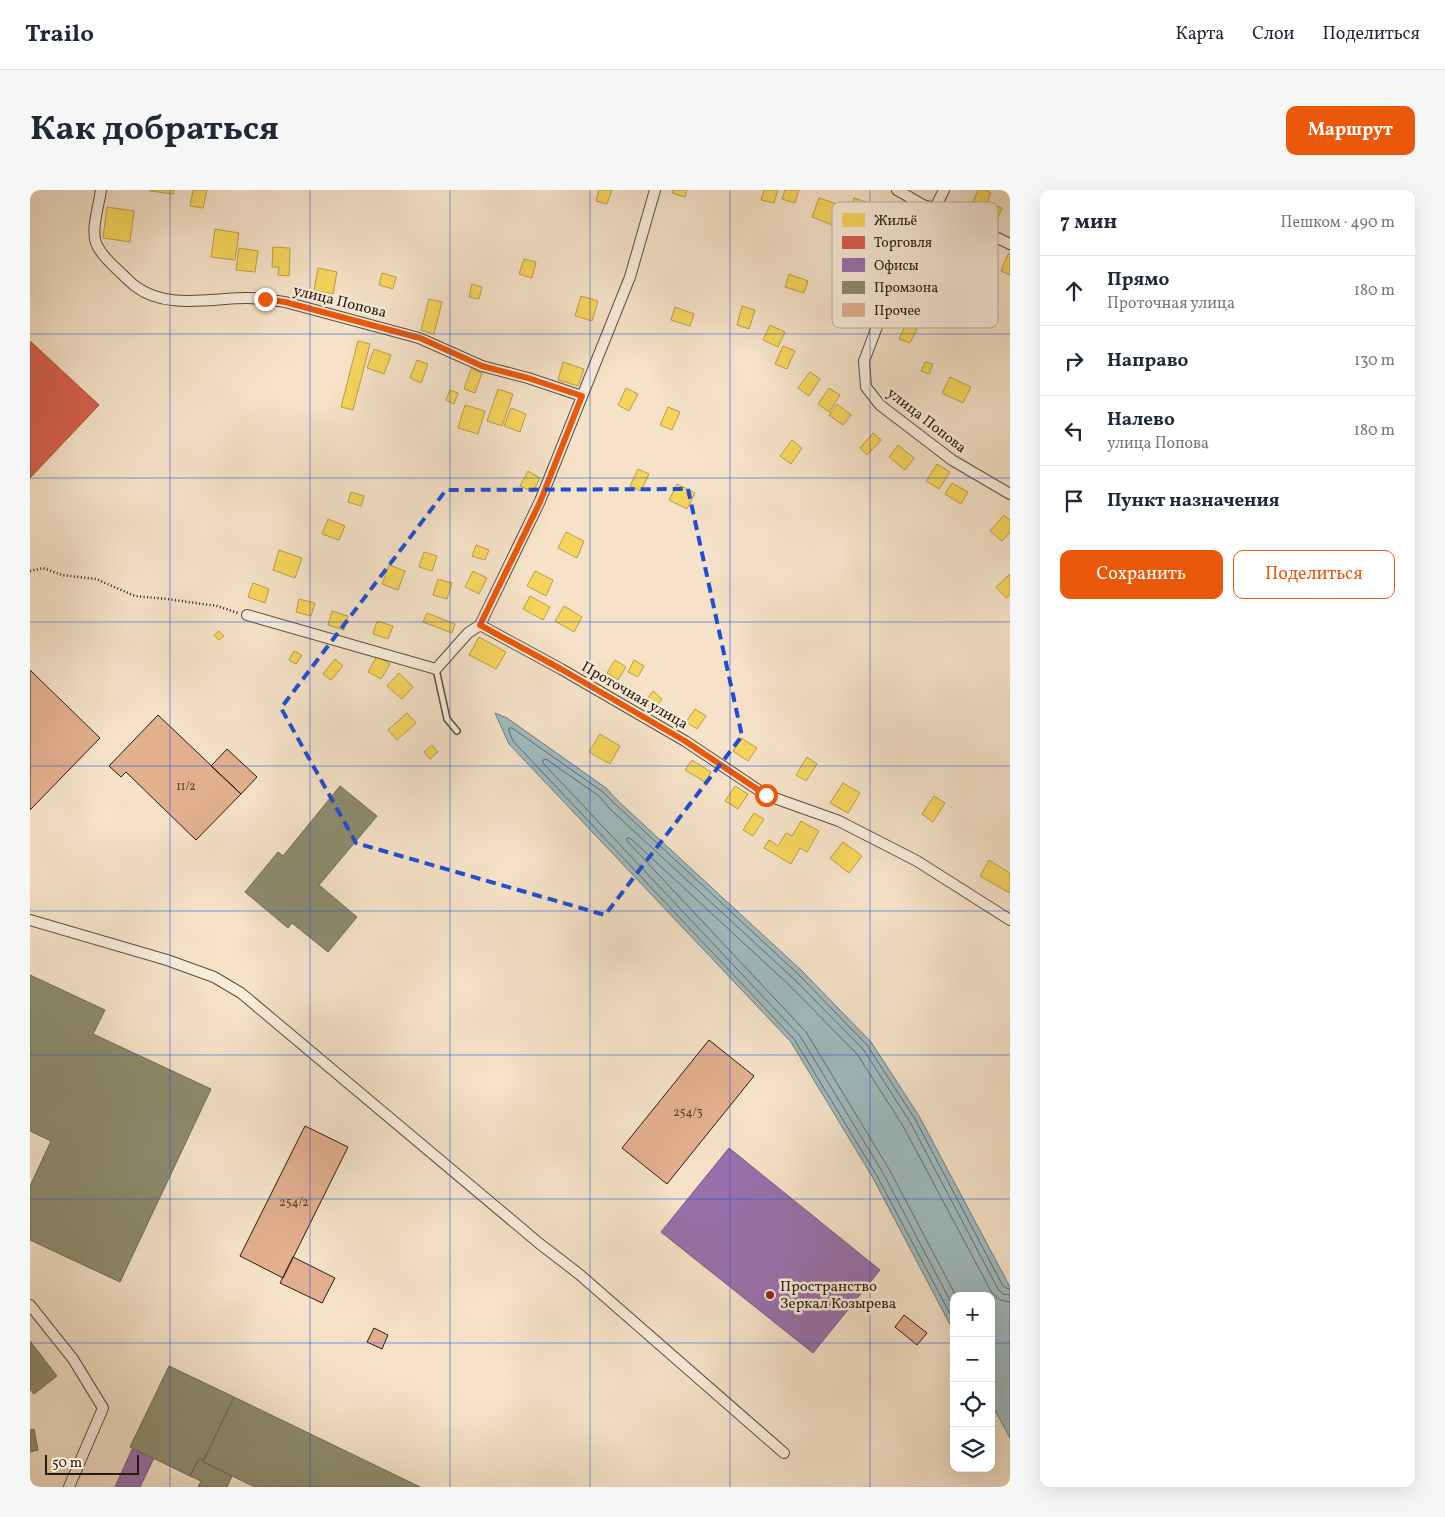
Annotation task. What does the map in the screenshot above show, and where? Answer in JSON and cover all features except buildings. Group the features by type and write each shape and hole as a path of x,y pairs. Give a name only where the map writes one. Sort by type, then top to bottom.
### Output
{"street":[{"name":"улица Попова","path":"102,190 94,232 96,244 116,268 136,287 157,297 189,302 247,298 285,302 420,338 482,366 528,378 582,396"},
{"path":"247,616 436,669 468,633 480,625 540,502 630,277 655,190"},
{"path":"898,190 918,202"},
{"path":"938,202 944,190"},
{"path":"998,238 1010,244"},
{"name":"улица Попова","path":"876,328 864,361 866,388 880,405 952,460 1010,494"},
{"name":"Проточная улица","path":"480,625 561,669 685,741 766,795 839,821 917,862 1010,920"},
{"path":"30,920 167,960 214,977 241,993 540,1244 579,1274 784,1453"},
{"path":"30,1305 73,1359 103,1408 68,1487"}],"lane":[{"path":"436,669 447,719 457,731"}],"path":[{"path":"30,571 43,568 62,575 96,579 135,596 217,606 247,616"}],"highlighted area":[{"path":"688,489 742,736 605,915 356,843 281,708 446,490"}],"water":[{"path":"495,713 507,718 606,788 802,971 871,1042 919,1116 1010,1287 1010,1438 995,1410 995,1292 950,1292 950,1324 873,1178 791,1042 509,744"}],"place":[{"name":"Пространство Зеркал Козырева","path":"770,1295"}],"route":[{"path":"265,299 285,302 420,338 482,366 528,378 582,396 540,502 480,625 561,669 685,741 766,795"}]}
